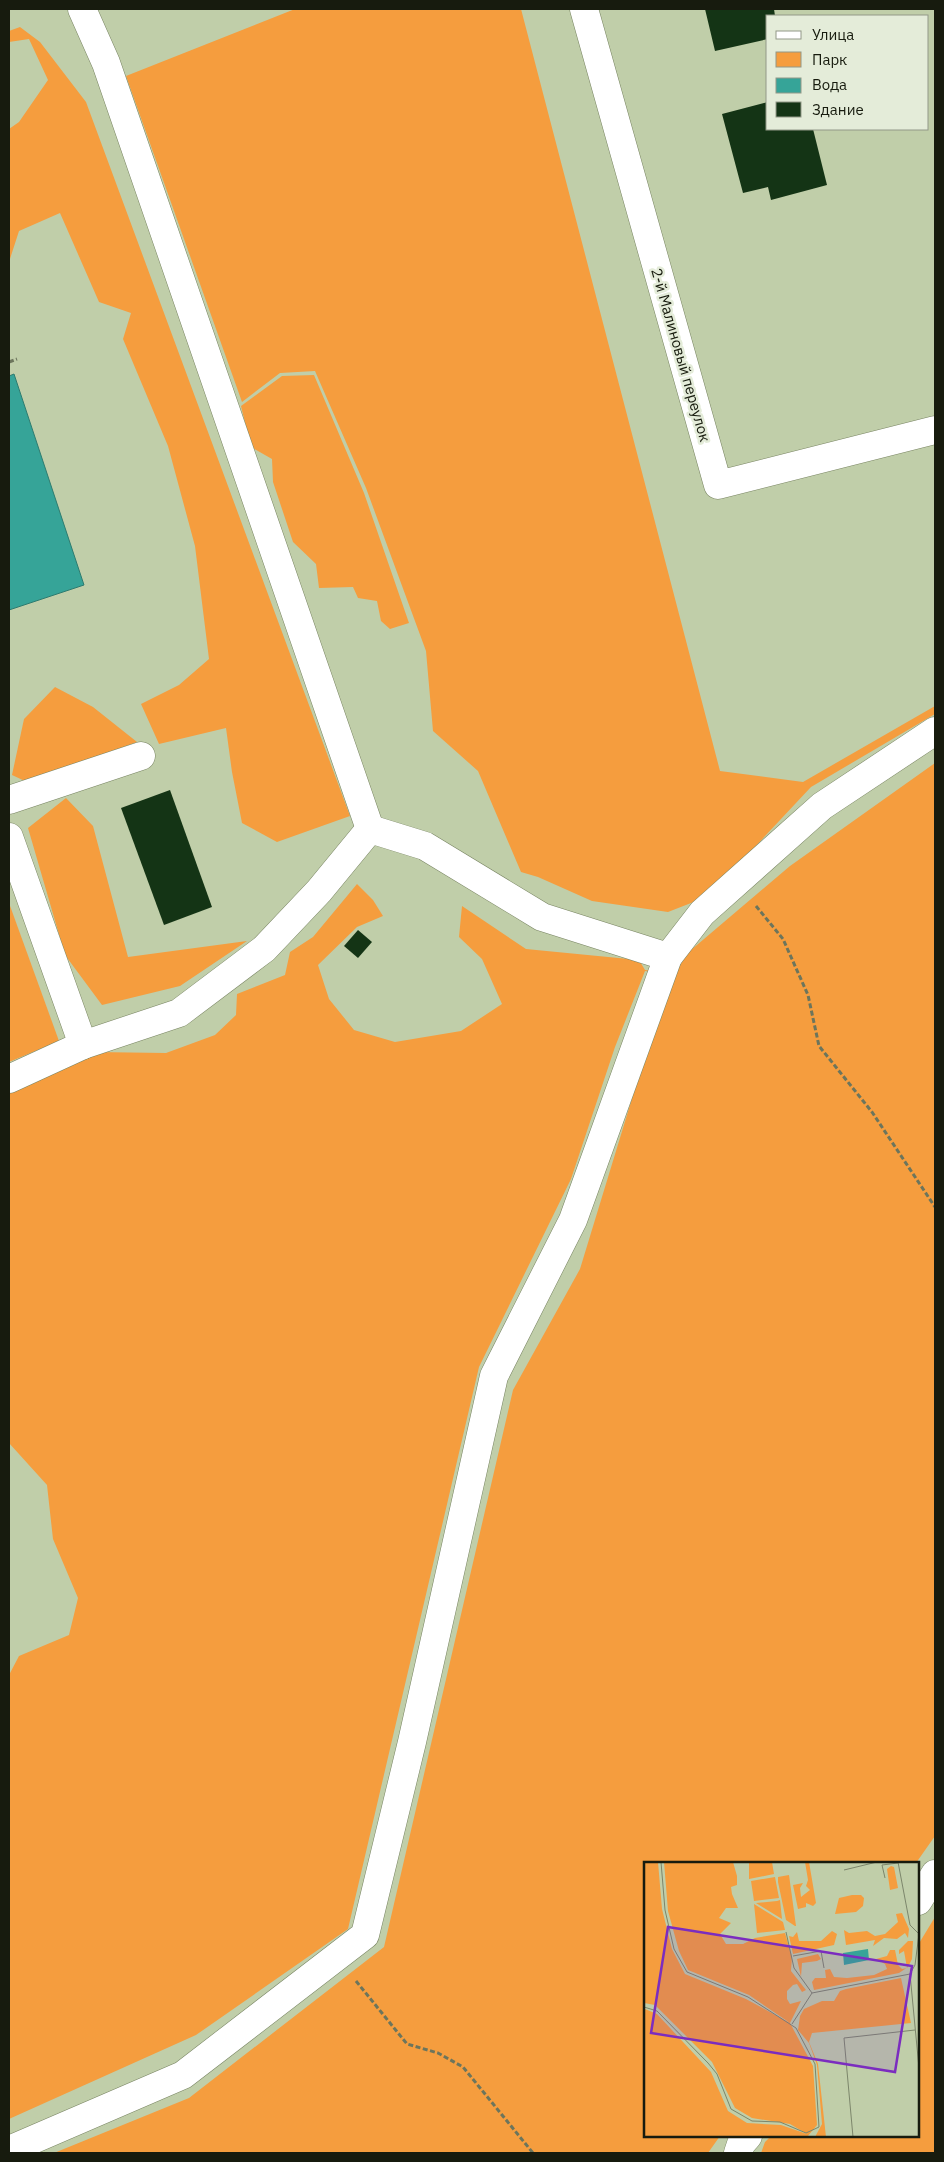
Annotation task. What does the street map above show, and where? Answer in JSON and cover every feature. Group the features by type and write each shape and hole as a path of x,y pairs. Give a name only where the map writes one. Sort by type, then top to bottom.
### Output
{"street":[{"path":"82,9 106,63 370,829"},
{"name":"2-й Малиновый переулок","path":"584,9 718,485 935,430"},
{"path":"9,2150 183,2075 365,1935 412,1742 494,1376 573,1220 668,957 702,913 822,806 935,731"},
{"path":"9,800 141,756"},
{"path":"370,829 425,846 542,917 668,957"},
{"path":"9,1079 83,1045 179,1013 264,949 319,891 370,829"},
{"path":"9,837 83,1045"},
{"path":"919,1899 935,1874"},
{"path":"738,2153 741,2144 747,2137"}],"path":[{"path":"9,362 17,359"},
{"path":"738,882 782,939 808,995 819,1046 872,1112 935,1207"},
{"path":"338,1956 407,2044 438,2053 463,2067 533,2153"}],"green space":[{"path":"295,9 521,9 720,771 803,782 935,706 935,714 811,787 709,896 668,912 592,901 538,877 521,872 478,771 433,731 426,651 366,488 315,371 280,373 242,402 126,76"},
{"path":"20,27 40,42 86,102 350,816 277,842 242,823 226,728 159,744 141,704 179,685 209,659 195,546 168,446 123,339 131,313 99,302 60,213 19,231 9,262 9,129 19,122 48,80 29,39 9,42 9,31"},
{"path":"314,375 364,493 409,623 390,629 381,621 377,601 358,598 353,587 319,588 316,564 293,542 273,482 272,459 251,447 241,406 282,376"},
{"path":"55,687 93,707 137,742 27,782 12,775 24,719"},
{"path":"935,763 935,1836 917,1862 644,1862 644,2137 719,2137 708,2153 54,2153 189,2098 384,1947 513,1390 580,1269 663,997 666,974 645,971 615,1047 571,1179 479,1367 348,1929 196,2035 9,2119 9,1675 19,1656 69,1635 78,1598 53,1539 47,1485 9,1443 9,1089 94,1052 166,1053 215,1035 236,1015 237,994 285,975 290,952 313,937 357,884 373,900 383,916 357,927 318,965 329,999 354,1030 395,1042 461,1031 502,1004 482,959 459,937 462,906 526,949 639,960 645,970 664,973 790,866"},
{"path":"66,798 93,826 128,957 247,941 180,986 102,1005 65,955 28,828"},
{"path":"9,903 59,1041 9,1062"},
{"path":"935,1917 935,2153 761,2153 765,2142 770,2137 919,2137 919,1943"}],"water":[{"path":"14,374 84,585 9,610 9,376"}],"building":[{"path":"705,9 774,9 775,15 766,15 766,39 715,51"},
{"path":"766,103 766,130 813,130 827,185 771,200 768,187 743,193 722,114"},
{"path":"170,790 212,907 164,925 121,808"},
{"path":"358,930 372,942 358,958 344,946"}]}
